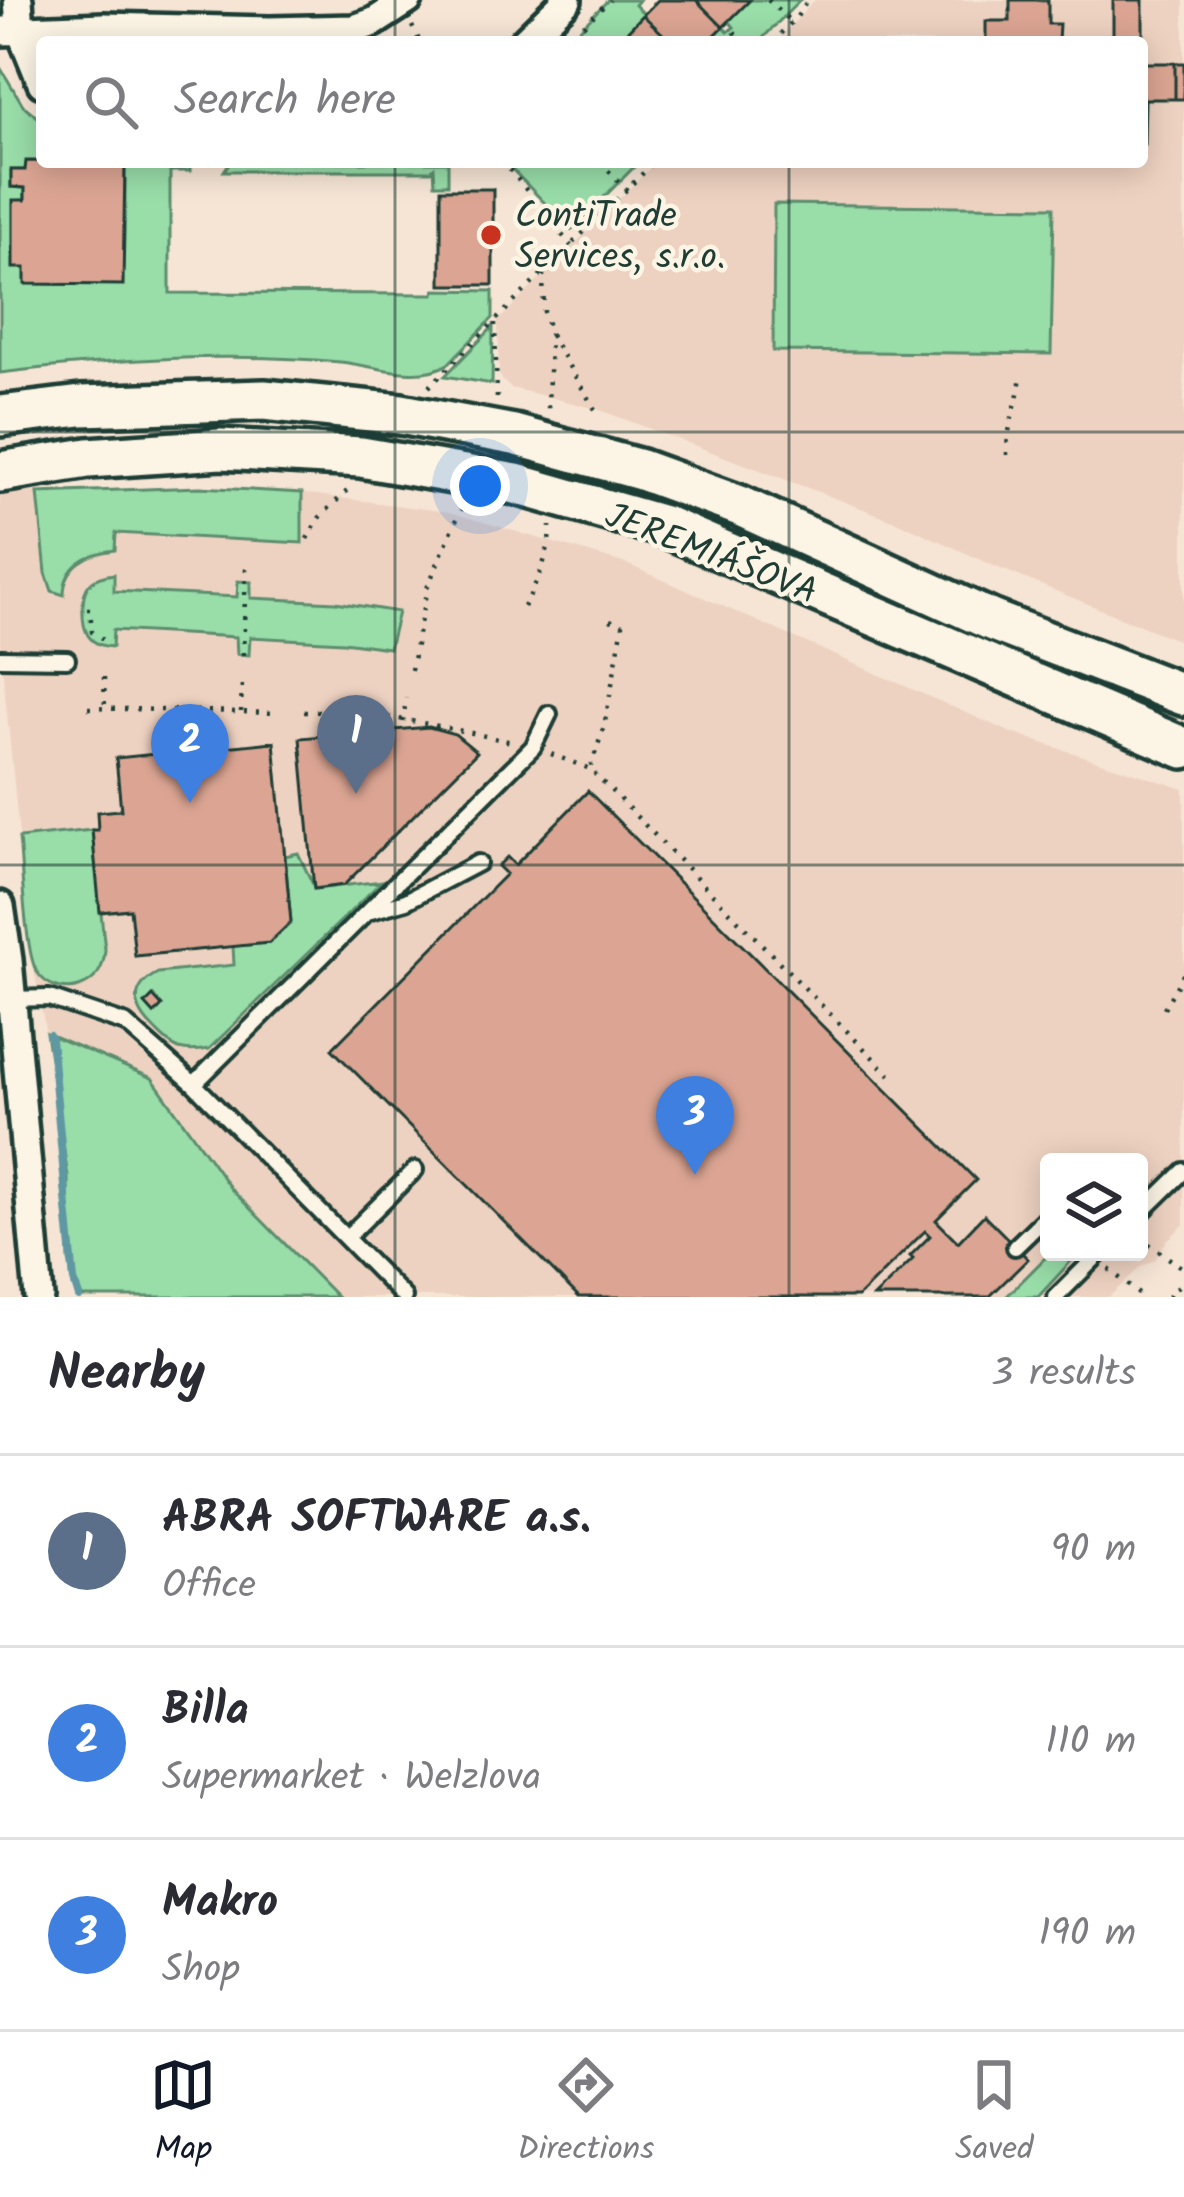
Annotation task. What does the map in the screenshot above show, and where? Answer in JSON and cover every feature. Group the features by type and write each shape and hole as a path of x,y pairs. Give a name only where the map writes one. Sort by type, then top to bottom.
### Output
{"main road":[{"name":"JEREMIÁŠOVA","path":"0,416 81,406 264,400 401,414 514,435 641,470 740,506 993,622 1184,695"},
{"name":"JEREMIÁŠOVA","path":"0,472 88,458 221,449 362,457 517,484 667,527 1184,748"}],"street":[{"path":"36,70 13,20 354,29 408,0"},
{"path":"530,36 567,0"},
{"path":"0,906 8,959 5,1000 39,1297"}],"lane":[{"path":"0,658 67,658"},
{"path":"194,1084 532,747 549,714"},
{"path":"366,913 406,901 478,863"},
{"path":"5,1000 50,998 126,1024 194,1084 404,1297"},
{"path":"346,1238 415,1170"},
{"path":"1148,1206 1184,1171"},
{"path":"1015,1247 1040,1223"},
{"path":"1056,1297 1092,1261"}],"path":[{"path":"572,36 610,0"},
{"path":"768,0 791,23"},
{"path":"778,36 808,0"},
{"path":"726,23 738,36"},
{"path":"507,168 571,246"},
{"path":"512,168 512,172"},
{"path":"606,168 627,190"},
{"path":"437,377 648,168"},
{"path":"543,274 550,335 549,399"},
{"path":"494,322 494,372 499,389"},
{"path":"550,335 596,412"},
{"path":"1007,455 1021,374"},
{"path":"307,539 319,518 352,484"},
{"path":"411,670 427,588 465,501"},
{"path":"524,607 538,580 550,521"},
{"path":"243,656 246,568"},
{"path":"87,609 92,632 104,640 104,647"},
{"path":"590,770 604,727 623,625 610,620"},
{"path":"104,677 105,709"},
{"path":"241,712 242,682"},
{"path":"403,722 406,698"},
{"path":"88,708 277,713"},
{"path":"304,712 455,729 532,747 590,770 890,1075"},
{"path":"1164,1008 1184,973"},
{"path":"1173,989 1184,995"},
{"path":"1148,1243 1184,1269"},
{"path":"1106,1261 1142,1297"},
{"path":"1169,1297 1184,1281"}],"shaded area":[{"path":"815,0 1184,0 1184,643 898,522 597,409 511,388 503,381 498,321 650,168 1148,168 1148,36 782,36"},
{"path":"200,487 302,493 449,512 627,564 1012,733 1184,789 1184,1225 1155,1260 1139,1268 1109,1297 337,1297 231,1189 152,1078 46,1033 31,955 0,644 0,497 5,493"}],"green space":[{"path":"608,0 639,0 635,5 644,14 623,36 573,36"},
{"path":"750,0 800,0 765,36 714,36 723,27 728,32 734,27 729,21"},
{"path":"0,67 23,105 36,116 36,164 11,170 11,187 25,188 25,200 13,201 122,209 125,168 190,168 170,171 170,293 493,291 493,318 448,364 423,372 340,362 212,357 0,373"},
{"path":"226,168 434,168 431,171 224,171"},
{"path":"434,168 448,168 448,184 435,184"},
{"path":"511,168 633,168 571,230"},
{"path":"774,204 1054,207 1051,354 773,351"},
{"path":"493,327 492,384 445,376"},
{"path":"200,487 302,493 302,543 116,533 115,550 79,563 68,576 64,595 52,591 38,493"},
{"path":"114,574 114,591 237,597 238,581 251,582 251,598 336,602 398,612 389,648 250,637 249,655 237,654 236,637 113,630 112,647 96,643 87,634 83,605 90,583"},
{"path":"92,830 104,956 91,981 61,988 45,981 33,962 19,838"},
{"path":"298,853 315,889 382,881 209,1049 186,1051 172,1045 142,1015 137,1000 142,985 158,973 234,965 233,946 269,943 291,923 285,856"},
{"path":"46,1033 152,1078 231,1189 337,1297 82,1297 69,1261 68,1177"},
{"path":"1042,1261 1071,1261 1038,1297 1006,1297"}],"building":[{"path":"658,0 696,0 723,27 714,36 665,36 643,15"},
{"path":"696,0 750,0 723,27"},
{"path":"1010,0 1048,0 1048,24 1059,24 1058,36 986,36 986,21 1010,21"},
{"path":"1113,0 1143,0 1143,36 1113,36"},
{"path":"643,15 665,36 623,36"},
{"path":"1148,63 1175,63 1175,99 1148,99"},
{"path":"1175,63 1184,63 1184,99 1175,99"},
{"path":"26,161 36,161 36,168 125,168 123,285 25,284 25,268 13,268 13,200 25,200 25,188 11,187 11,170 25,170"},
{"path":"441,189 493,189 493,285 441,285"},
{"path":"429,727 455,734 477,752 344,885 314,889 300,738"},
{"path":"274,742 291,922 269,943 135,956 130,909 100,912 92,830 98,830 97,812 121,810 116,758"},
{"path":"588,791 976,1180 936,1220 958,1242 984,1215 1028,1259 989,1297 874,1297 913,1259 910,1256 930,1236 925,1231 858,1297 579,1297 332,1049 506,874 498,866 507,857 515,865"},
{"path":"153,996 162,1006 154,1014 145,1004"}],"waterway":[{"path":"49,1035 79,1297"}],"place":[{"name":"ContiTrade Services, s.r.o.","path":"491,235"},
{"name":"ABRA SOFTWARE a.s.","path":"356,794"},
{"name":"Billa","path":"190,803"},
{"name":"Makro","path":"695,1175"}]}
